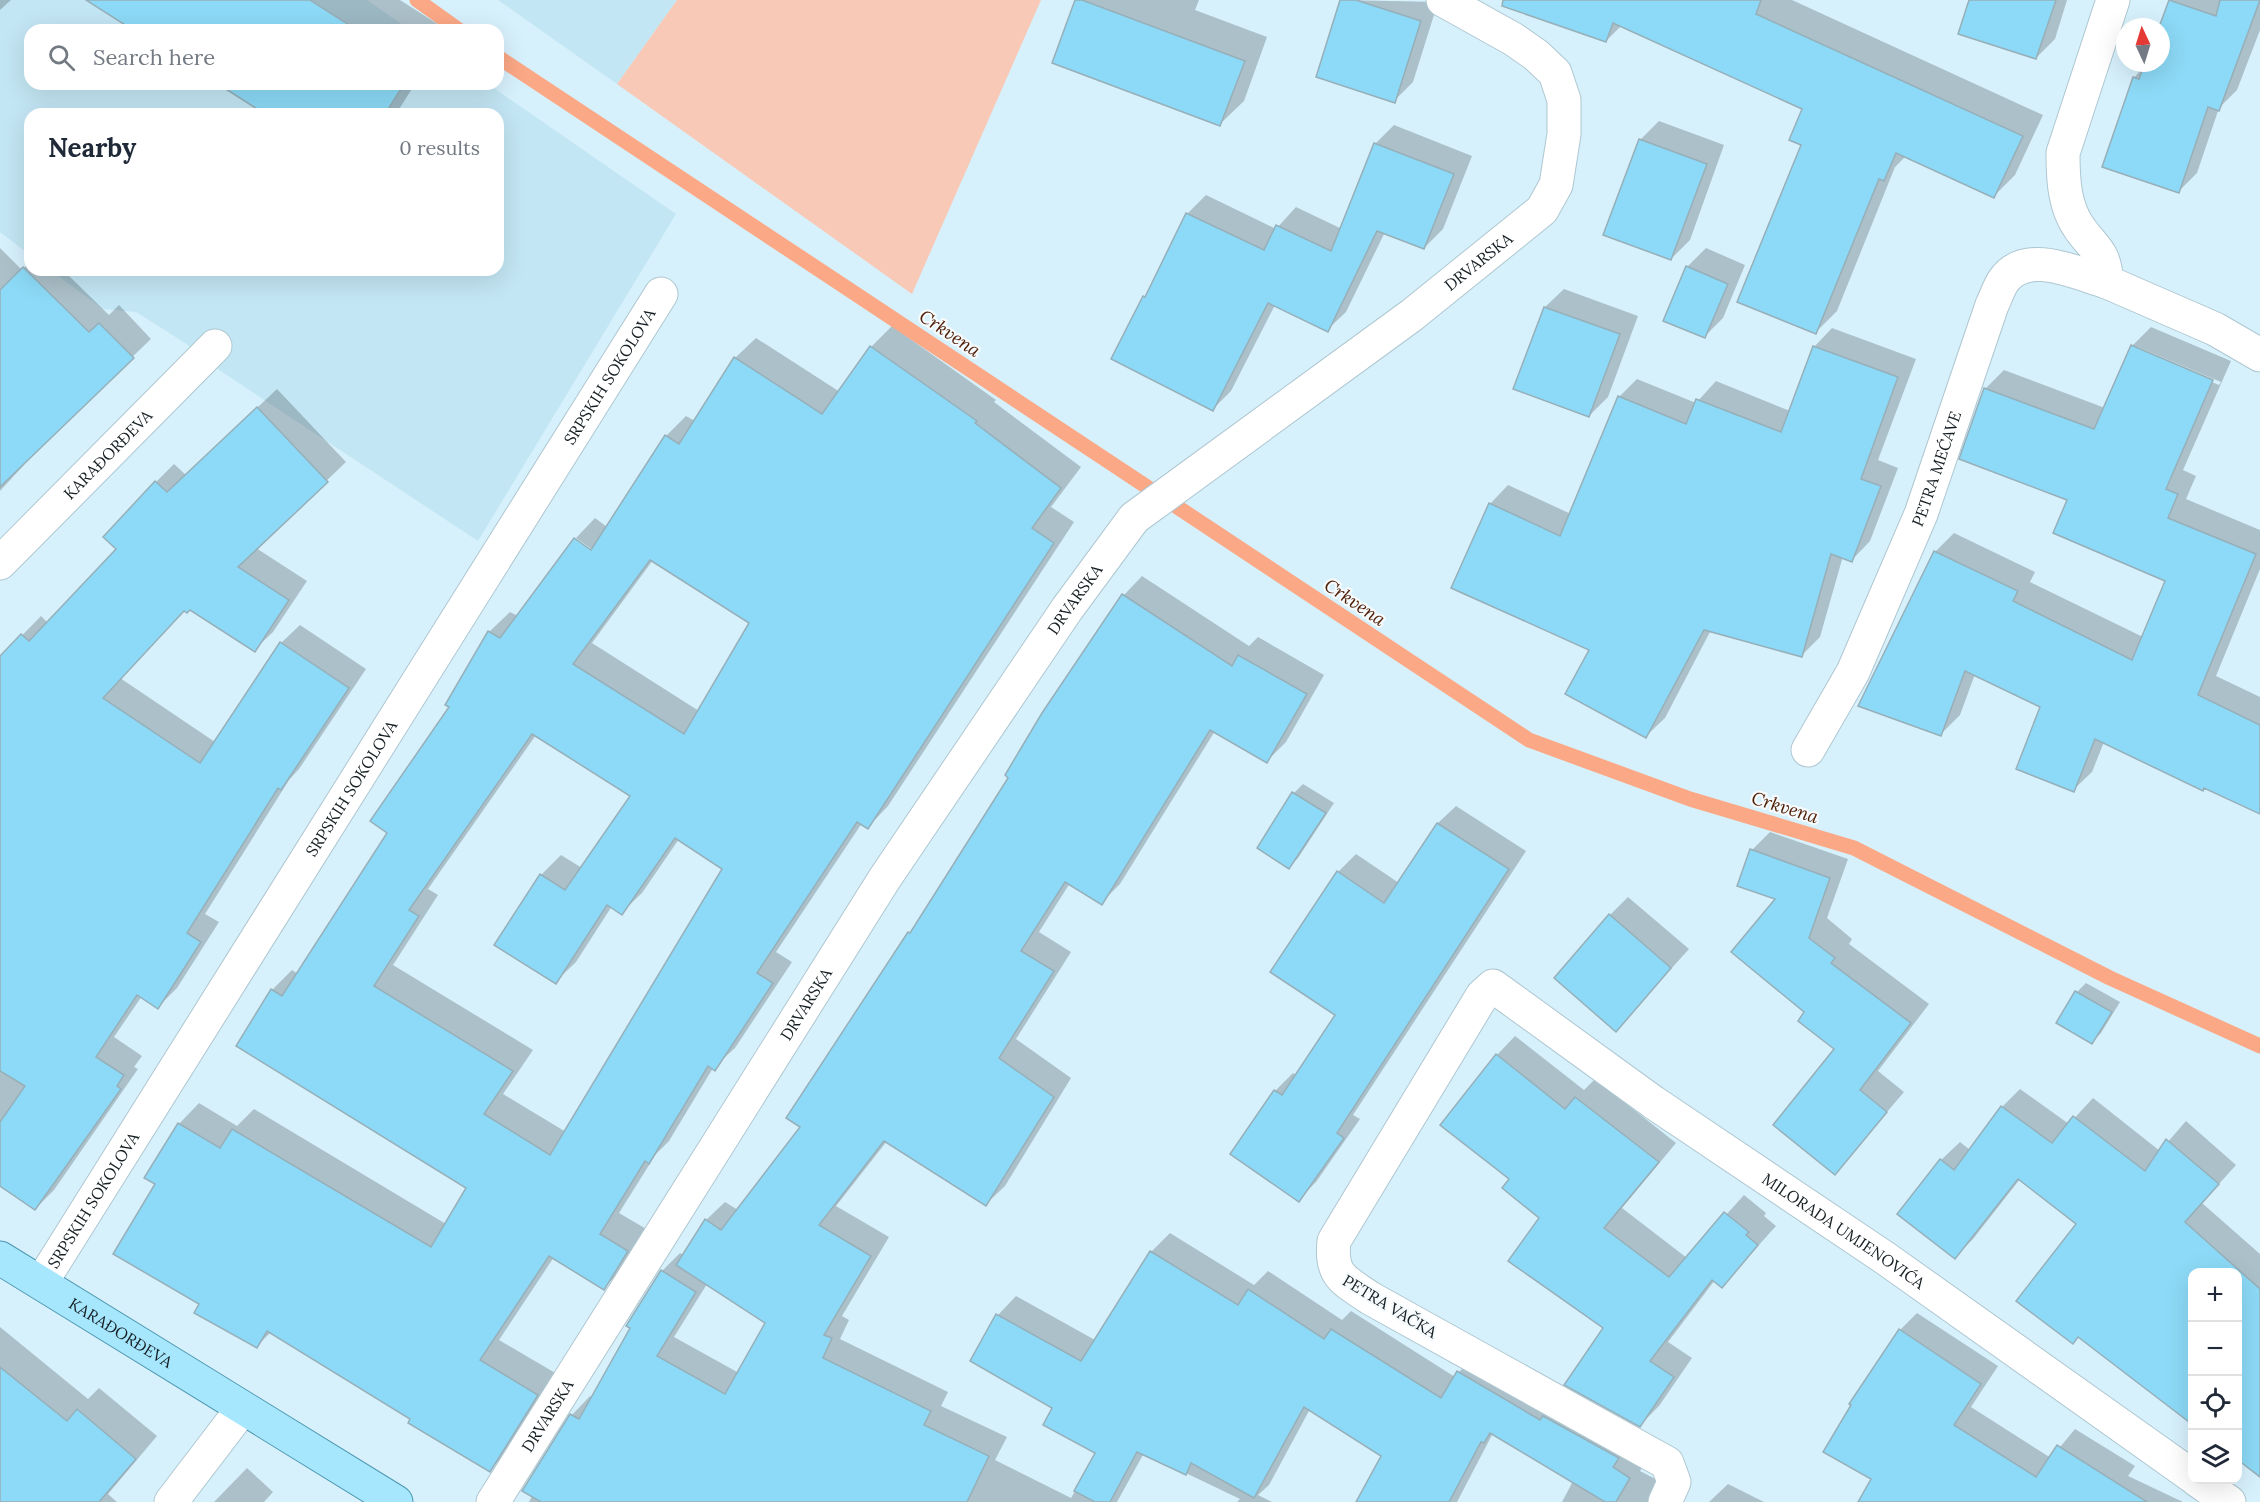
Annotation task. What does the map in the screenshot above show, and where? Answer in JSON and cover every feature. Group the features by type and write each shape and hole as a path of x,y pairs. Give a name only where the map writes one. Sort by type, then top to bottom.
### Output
{"main road":[{"name":"KARAĐORĐEVA","path":"0,1258 396,1502"}],"street":[{"name":"DRVARSKA","path":"493,1502 885,878 1067,609 1134,518 1429,301 1542,210 1556,185 1564,134 1564,100 1555,73 1536,55 1513,39 1443,0"},
{"path":"2107,282 2104,260 2079,229 2068,206 2063,178 2063,153 2113,0"},
{"name":"PETRA MEĆAVE","path":"1808,750 1853,672 1921,514 1992,305 2005,278 2024,267 2038,265 2107,282 2215,329 2260,355"},
{"name":"SRPSKIH SOKOLOVA","path":"41,1283 661,294"},
{"name":"KARAĐORĐEVA","path":"0,563 215,346"},
{"name":"MILORADA UMJENOVIĆA","path":"1493,986 1653,1102 1885,1258 2188,1472"},
{"name":"PETRA VAČKA","path":"1493,986 1482,996 1334,1241 1331,1260 1338,1276 1370,1298 1667,1463 1674,1482 1665,1502"},
{"path":"171,1502 242,1409"},
{"path":"2204,1484 2229,1502"}],"shaded area":[{"path":"0,0 367,0 401,24 24,24 24,90 497,90 676,214 478,541 222,372 185,343 136,312 103,309 58,276 504,276 504,108 24,108 24,250 0,232"},
{"path":"498,0 677,0 617,84"},
{"path":"677,0 1041,0 912,294 617,84"}],"building":[{"path":"86,0 310,0 348,24 124,24"},
{"path":"1075,0 1082,0 1245,61 1220,126 1052,63"},
{"path":"1340,0 1356,0 1421,21 1395,103 1316,77"},
{"path":"1503,0 1761,0 1756,14 2023,136 1994,198 1896,153 1884,181 1879,179 1816,334 1737,302 1801,145 1789,140 1802,109 1613,23 1606,42 1502,6"},
{"path":"1969,0 2056,0 2036,59 1958,34"},
{"path":"2169,0 2216,16 2220,0 2260,0 2219,111 2208,107 2179,193 2102,167 2133,77 2139,79 2142,72 2170,72 2170,18 2162,18"},
{"path":"227,90 400,90 389,108 256,108"},
{"path":"1639,139 1707,164 1671,260 1603,235"},
{"path":"1374,143 1454,174 1424,249 1377,231 1328,332 1268,303 1213,411 1111,359 1143,296 1145,297 1186,213 1264,250 1276,225 1331,251"},
{"path":"1686,266 1728,284 1705,338 1663,321"},
{"path":"23,267 24,276 32,276 89,332 99,323 134,358 0,487 0,290"},
{"path":"1544,307 1620,334 1589,417 1513,389"},
{"path":"2131,345 2213,380 2166,489 2178,494 2168,518 2256,554 2198,695 2260,725 2260,814 2204,788 2203,791 2095,739 2074,792 2016,769 2040,707 1965,671 1941,736 1858,706 1934,551 2018,591 2013,601 2132,660 2165,581 2053,533 2067,500 1959,459 1984,388 2094,429"},
{"path":"870,346 977,421 975,423 1061,488 1032,528 1054,543 868,829 857,822 757,973 773,983 715,1071 708,1066 649,1164 645,1161 600,1234 628,1251 604,1290 549,1256 480,1360 538,1395 490,1472 408,1423 410,1419 267,1331 257,1348 194,1313 199,1304 113,1254 155,1184 144,1178 178,1123 220,1148 232,1129 431,1247 466,1188 236,1046 271,989 282,996 387,833 370,821 449,707 445,705 488,631 500,638 574,538 591,550 665,435 679,444 734,357 822,414","holes":["650,560 749,623 684,734 573,664","532,734 630,796 565,890 540,874 494,945 556,984 607,905 622,915 675,838 722,869 550,1155 484,1114 513,1071 374,986 419,916 409,910"]},
{"path":"1813,346 1898,377 1861,479 1881,486 1852,562 1831,554 1802,657 1704,630 1646,738 1565,694 1589,650 1451,588 1489,503 1560,536 1618,396 1686,424 1696,399 1781,432"},
{"path":"257,407 328,482 238,567 289,600 255,652 190,610 187,613 184,611 103,698 200,763 280,642 349,688 281,790 278,788 187,933 201,942 158,1009 137,995 96,1057 124,1075 117,1086 121,1089 35,1210 0,1186 0,1122 25,1086 0,1071 0,656 21,634 29,641 116,549 103,537 155,481 167,492"},
{"path":"1122,594 1232,666 1238,655 1307,694 1267,763 1210,730 1102,905 1065,882 1021,951 1054,971 999,1058 1054,1097 986,1206 884,1141 819,1225 871,1256 824,1335 832,1338 823,1358 931,1411 924,1425 989,1456 967,1502 541,1502 522,1491 570,1414 579,1419 630,1328 626,1326 661,1270 696,1292 657,1356 725,1394 765,1323 676,1265 705,1219 721,1230 800,1127 786,1118 908,932 910,933 1008,778 1005,775 1042,713"},
{"path":"1292,792 1326,813 1289,869 1257,848"},
{"path":"1437,823 1509,869 1337,1133 1344,1138 1299,1202 1230,1154 1274,1090 1282,1095 1335,1015 1270,972 1337,871 1384,903"},
{"path":"1750,849 1830,878 1809,938 1835,958 1831,963 1911,1023 1860,1090 1887,1112 1835,1175 1773,1125 1834,1049 1798,1021 1804,1012 1731,952 1775,899 1737,886"},
{"path":"1609,914 1671,968 1616,1032 1554,978"},
{"path":"2075,991 2112,1012 2092,1044 2056,1023"},
{"path":"1496,1054 1565,1109 1575,1097 1659,1162 1604,1228 1669,1277 1724,1212 1749,1232 1746,1235 1758,1245 1722,1288 1712,1280 1650,1361 1674,1377 1640,1427 1564,1385 1603,1328 1508,1261 1539,1218 1502,1188 1509,1179 1440,1125"},
{"path":"2001,1106 2052,1143 2073,1116 2145,1171 2166,1139 2219,1184 2185,1222 2236,1268 2188,1268 2188,1421 2078,1337 2073,1344 2016,1301 2076,1224 2018,1179 1955,1259 1897,1214 1940,1159 1954,1170"},
{"path":"1150,1251 1238,1305 1248,1289 1324,1339 1331,1329 1441,1398 1457,1371 1540,1420 1543,1416 1619,1458 1613,1467 1630,1478 1616,1502 1605,1502 1490,1433 1484,1443 1481,1442 1449,1502 1356,1502 1381,1456 1304,1407 1254,1498 1191,1463 1186,1475 1137,1452 1110,1502 1095,1502 1074,1491 1095,1453 1043,1425 1052,1408 970,1361 996,1314 1081,1361"},
{"path":"2242,1273 2260,1289 2260,1477 2242,1463"},
{"path":"1899,1329 1981,1384 1954,1425 2036,1477 2057,1445 2147,1502 1858,1502 1871,1479 1823,1452 1851,1405 1849,1404"},
{"path":"0,1367 67,1421 77,1409 136,1459 99,1502 0,1502"}],"waterway":[{"name":"Crkvena","path":"417,0 451,24"},
{"name":"Crkvena","path":"504,61 1529,740 1690,799 1854,848 2110,978 2260,1046"}]}
